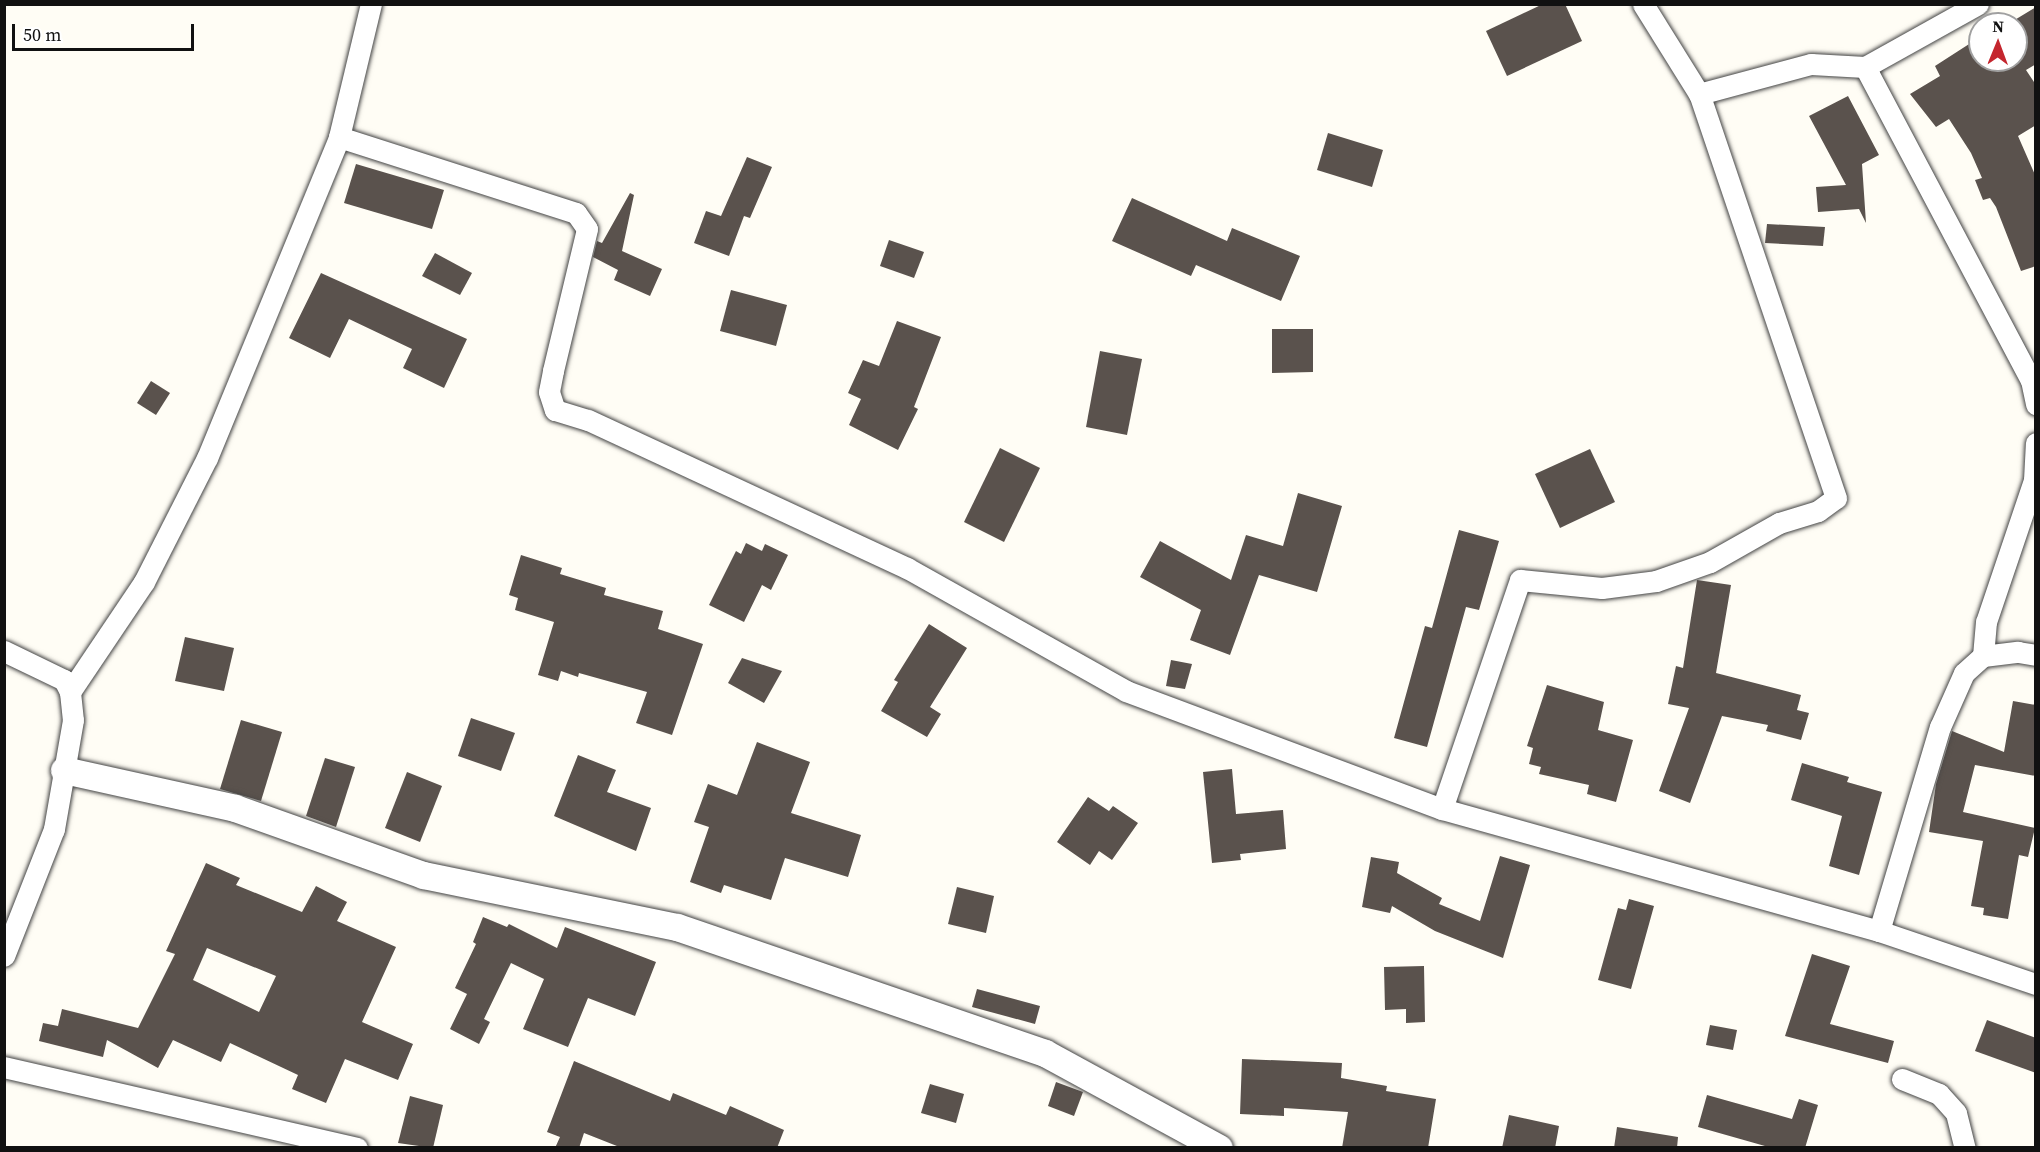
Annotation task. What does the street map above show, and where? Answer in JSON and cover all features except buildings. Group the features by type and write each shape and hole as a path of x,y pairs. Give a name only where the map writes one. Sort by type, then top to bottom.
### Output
{"street":[{"path":"70,692 144,582 207,458 339,137 371,4"},
{"path":"1442,809 1520,580 1602,588 1656,581 1710,562 1779,523 1818,511 1836,498 1699,94 1643,4"},
{"path":"1699,94 1811,64 1865,67 1978,4"},
{"path":"1865,67 2031,380 2036,404"},
{"path":"339,137 576,213 587,229 549,392 555,410 588,420 907,568 1126,691 1442,809 1879,931 2036,984"},
{"path":"1983,656 1986,622 2034,480 2036,442"},
{"path":"1986,622 2027,653"},
{"path":"4,651 64,680 70,692 73,720 54,829 4,956"},
{"path":"1879,931 1940,727 1964,674 1983,656 2027,653"},
{"path":"64,770 235,808 423,875 677,927 1045,1053 1219,1148"},
{"path":"4,1067 357,1148"},
{"path":"1902,1080 1939,1094 1956,1113 1965,1148"}]}
